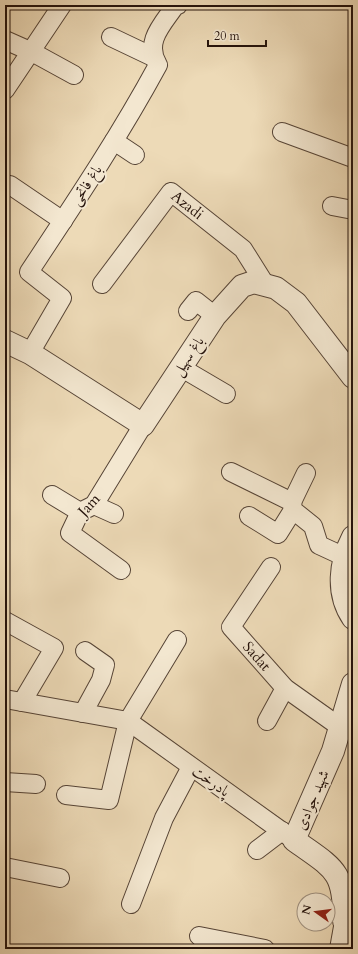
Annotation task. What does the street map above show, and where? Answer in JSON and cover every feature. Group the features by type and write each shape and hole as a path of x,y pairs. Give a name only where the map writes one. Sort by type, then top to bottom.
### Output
{"street":[{"path":"5,90 32,52 62,5"},
{"name":"باغ فاتحی","path":"30,353 62,298 29,272 114,141 158,65 153,57 153,37 178,5"},
{"path":"111,37 153,57"},
{"path":"5,40 32,52 74,75"},
{"path":"282,132 353,158"},
{"path":"114,141 135,155"},
{"path":"10,185 63,221"},
{"name":"Azadi","path":"102,284 171,192 243,249 265,284"},
{"path":"332,206 353,210"},
{"name":"باغ سهیل","path":"143,425 215,316 242,286 254,282 276,288 296,303 353,378"},
{"path":"188,311 196,301 215,316"},
{"path":"5,341 30,353 143,425"},
{"path":"180,367 226,394"},
{"name":"Jam","path":"121,570 70,533 143,425"},
{"path":"231,472 292,506 314,526 318,545 345,557"},
{"path":"249,516 278,534 306,473"},
{"path":"52,495 87,508 114,514"},
{"path":"353,537 345,557 340,578 346,608 353,618"},
{"name":"Sadat","path":"271,568 231,627 285,688 340,727"},
{"path":"5,621 54,648 10,703"},
{"path":"66,795 109,800 128,721 177,640"},
{"path":"83,713 102,680 105,665 85,651"},
{"path":"267,721 285,688"},
{"name":"شهید جوادی","path":"348,922 340,879 329,865 288,836 333,751 352,690"},
{"path":"10,703 128,721"},
{"name":"پادرخت","path":"128,721 288,836"},
{"path":"131,904 164,818 191,767"},
{"path":"5,782 36,784"},
{"path":"257,850 288,836"},
{"path":"5,867 60,878"},
{"path":"339,949 348,922"},
{"path":"199,936 265,949"}]}
